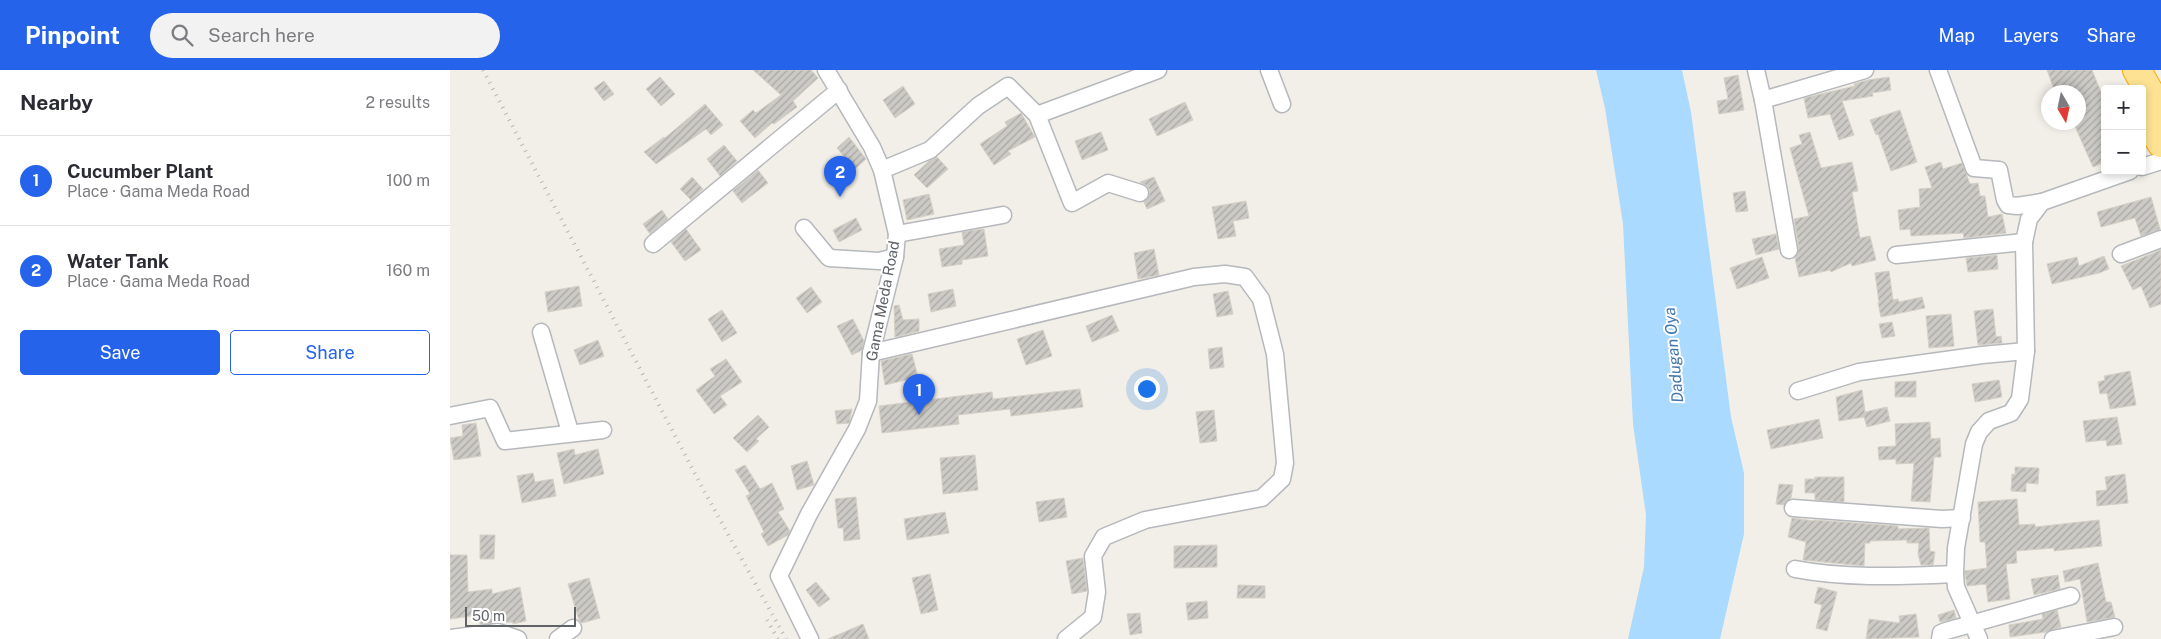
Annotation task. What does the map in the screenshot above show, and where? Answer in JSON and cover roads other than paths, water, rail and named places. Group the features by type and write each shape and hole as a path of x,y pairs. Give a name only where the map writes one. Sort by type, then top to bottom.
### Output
{"highway":[{"path":"2121,70 2150,95 2161,143"}],"street":[{"name":"Gama Meda Road","path":"810,639 780,576 809,514 857,429 868,401 871,353 895,257 897,234 882,170 872,147 826,70"},
{"path":"1037,115 1158,70"},
{"path":"1269,70 1282,104"},
{"path":"1756,70 1763,100 1788,250"},
{"path":"1763,100 1865,70"},
{"path":"1938,70 1974,168 1999,170 2005,200 2008,205 2017,206 2042,202 2119,175"},
{"path":"882,170 930,150 978,106 1008,86 1037,115 1072,203 1108,183 1140,192"},
{"path":"653,244 839,90"},
{"path":"2146,166 2161,161"},
{"path":"1979,639 1956,587 1956,548 1974,444 1980,432 1989,421 2011,413 2020,399 2026,351 2024,242 2028,218 2042,202"},
{"path":"897,234 1003,215"},
{"path":"804,228 829,258 879,261 895,257"},
{"path":"2121,254 2161,239"},
{"path":"1896,255 2024,242"},
{"path":"871,353 1194,278 1225,274 1245,277 1261,299 1275,354 1285,463 1282,479 1262,498 1145,520 1104,537 1092,556 1097,592 1093,618 1066,639"},
{"path":"541,332 570,432"},
{"path":"1798,391 1859,372 1982,355 2026,351"},
{"path":"450,416 490,408 505,441 570,432 603,430"},
{"path":"1793,508 1942,519 1962,518"},
{"path":"1795,569 1823,575 1917,576 1955,574"},
{"path":"1940,639 1941,633 1946,631 2071,596"},
{"path":"2053,639 2114,627"},
{"path":"558,639 573,628"},
{"path":"450,638 498,632 518,639"}],"water":[{"name":"Dadugan Oya","path":"1596,70 1682,70 1691,112 1731,417 1744,473 1744,534 1720,639 1628,639 1644,567 1646,515 1633,424 1623,224 1605,108"}],"railway":[{"path":"483,70 703,489 786,639"},
{"path":"767,620 778,639"}],"place":[{"name":"Water Tank","path":"840,197"},
{"name":"Cucumber Plant","path":"919,415"}]}
